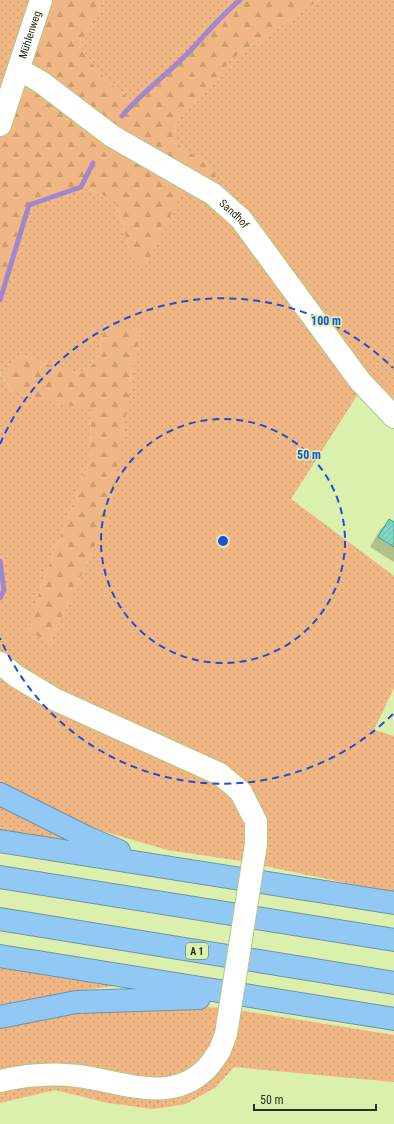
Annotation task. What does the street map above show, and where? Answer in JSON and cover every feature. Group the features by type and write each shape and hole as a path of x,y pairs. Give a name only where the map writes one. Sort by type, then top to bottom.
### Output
{"highway":[{"path":"0,794 88,838 156,865"},
{"path":"0,841 394,903"},
{"path":"0,877 394,940"},
{"name":"A 1","path":"0,919 394,983"},
{"path":"0,956 394,1019"},
{"path":"0,1017 76,1002 248,996"}],"street":[{"name":"Mühlenweg","path":"0,125 20,70 41,0"},
{"name":"Sandhof","path":"20,70 42,82 112,136 213,194 235,214 360,381 394,417"},
{"path":"0,663 16,676 54,699 220,774 241,792 256,822 255,852 226,1034 220,1050 206,1069 192,1080 175,1088 149,1089 79,1076 55,1075 20,1077 0,1081"}],"green space":[{"path":"0,0 41,0 0,108"},
{"path":"41,0 104,0 79,47 106,80 133,102 184,57 220,17 240,0 319,0 233,58 176,123 173,141 216,170 213,194 183,194 176,204 147,264 132,259 115,200 81,187 29,205 0,300 0,125"},
{"path":"104,0 240,0 220,17 184,57 133,102 106,80 79,47"},
{"path":"319,0 394,0 394,409 367,380 291,499 394,576 394,688 374,730 394,736 394,893 241,861 167,850 86,826 0,784 0,374 13,392 91,409 90,460 41,586 29,631 50,642 109,516 105,328 96,362 80,374 20,355 0,373 0,300 29,205 81,187 115,200 132,259 183,194 216,170 173,141 176,123 233,58"},
{"path":"105,328 140,330 109,516 50,642 28,631 41,586 90,460 91,410 13,392 0,373 20,355 80,374 96,362"},
{"path":"0,807 56,835 85,847 0,835"},
{"path":"0,964 129,984 61,993 0,1008"},
{"path":"196,1006 223,1008 215,1048 172,1082 0,1077 0,1026 81,1011"},
{"path":"238,1010 394,1035 394,1082 234,1067 216,1087 186,1104 153,1109 108,1103 55,1090 0,1103 0,1085 19,1081 181,1090"}],"building":[{"path":"389,519 394,522 394,547 378,537"}],"waterway":[{"path":"122,116 136,100 184,57 240,0"},
{"path":"0,300 29,205 81,187 93,163"},
{"path":"0,561 4,590 0,598"}]}
